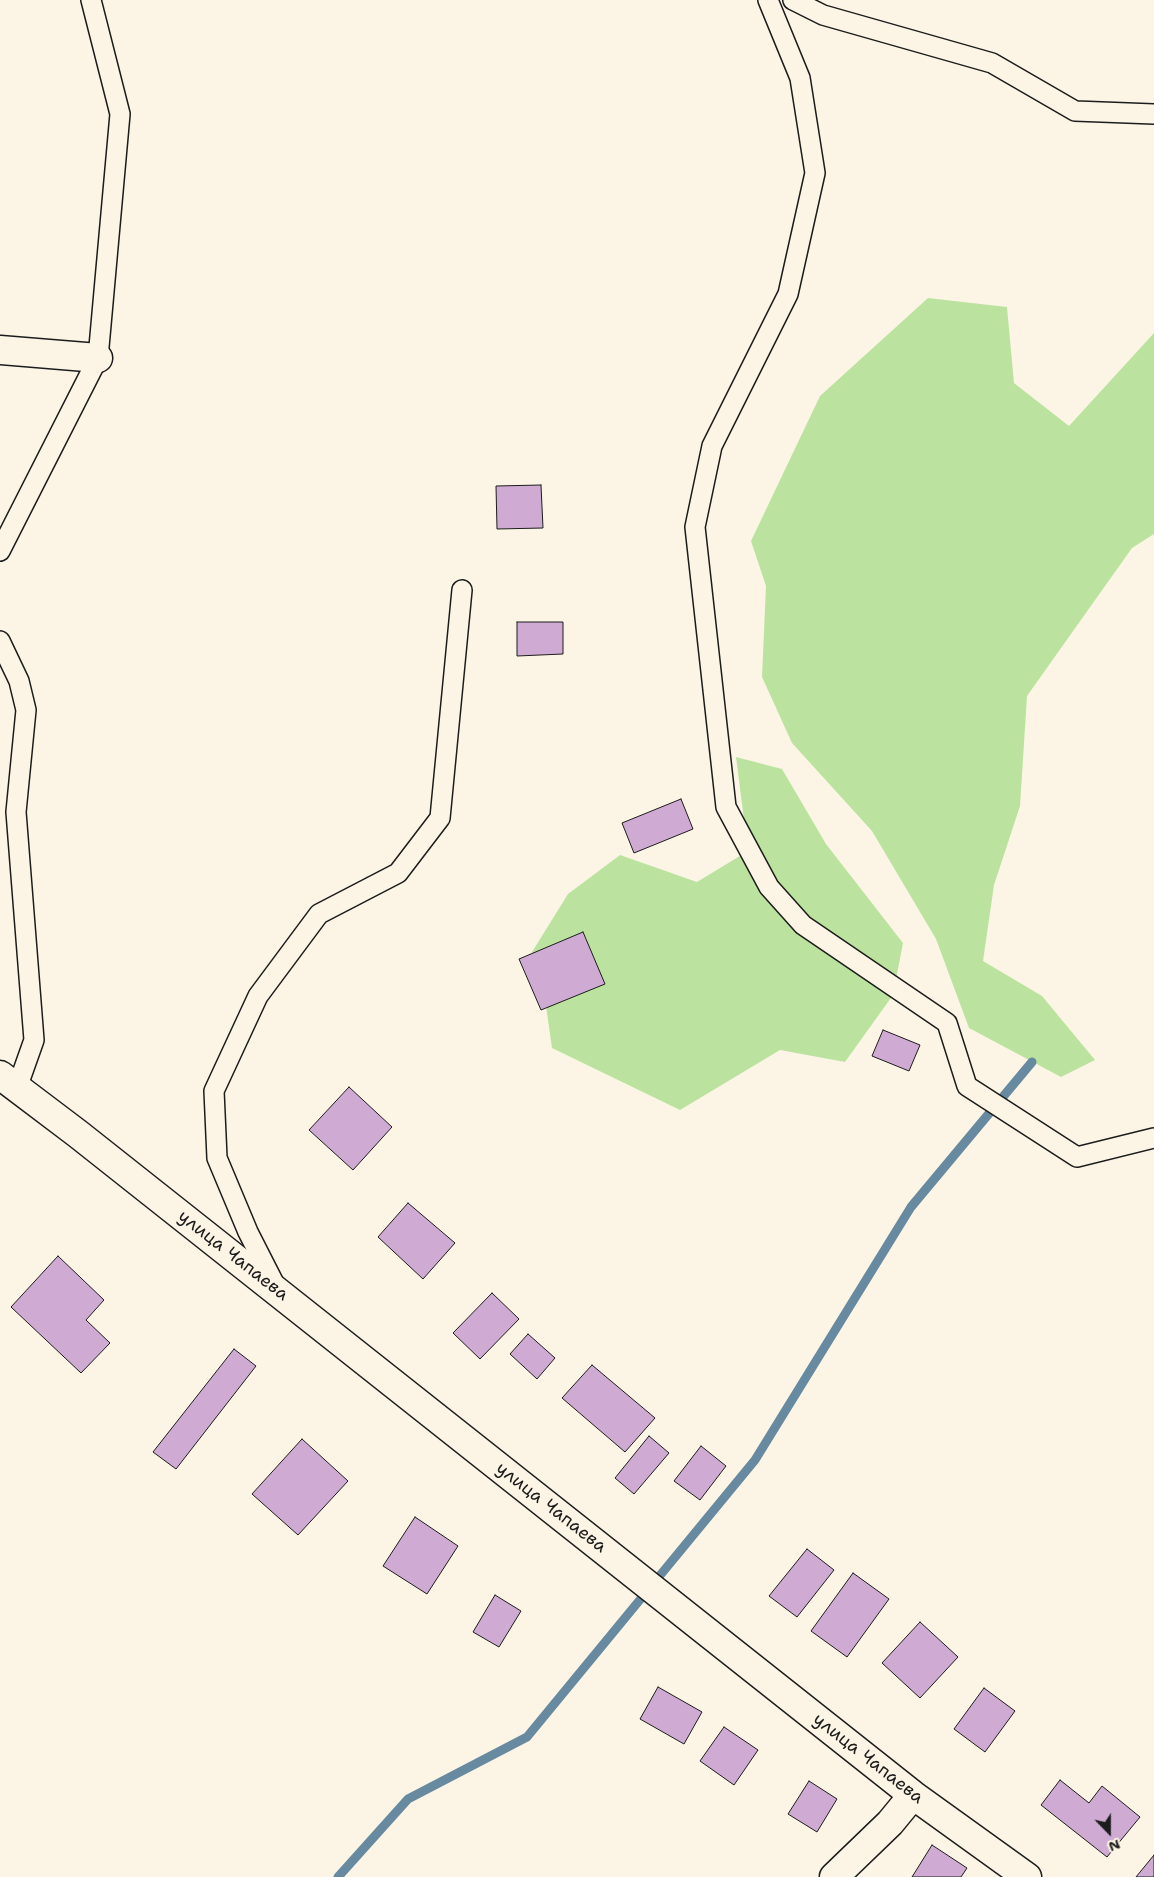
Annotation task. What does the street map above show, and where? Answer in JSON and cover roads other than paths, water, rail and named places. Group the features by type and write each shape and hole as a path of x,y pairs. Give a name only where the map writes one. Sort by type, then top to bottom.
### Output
{"street":[{"path":"0,350 98,358"},
{"name":"улица Чапаева","path":"8,1082 78,1134 913,1795 1027,1877"},
{"path":"834,1877 890,1822 913,1795"}],"lane":[{"path":"0,550 98,358 120,114 91,0"},
{"path":"768,0 800,78 816,173 788,294 712,446 695,527 726,807 769,887 803,925 948,1023 966,1086 1077,1156 1154,1138"},
{"path":"793,0 823,15 992,63 1075,111 1154,114"},
{"path":"279,1293 248,1232 217,1158 214,1092 258,996 319,914 398,873 440,818 462,590"},
{"path":"0,641 18,681 26,710 16,812 34,1040 8,1082"}],"waterway":[{"path":"338,1877 408,1799 527,1737 755,1460 911,1207 1032,1062"}]}
